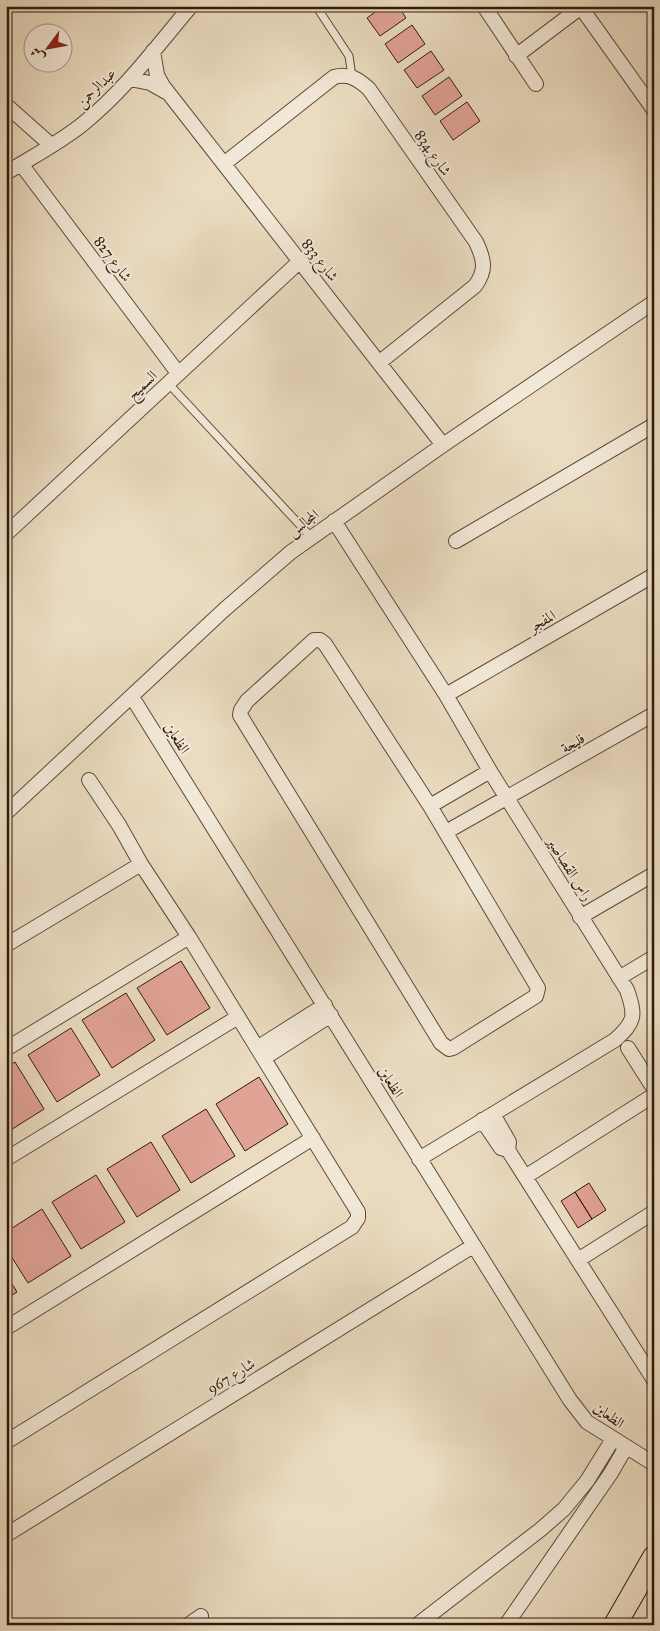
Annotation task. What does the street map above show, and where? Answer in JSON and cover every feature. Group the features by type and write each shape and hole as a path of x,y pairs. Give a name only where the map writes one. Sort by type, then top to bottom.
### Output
{"main road":[{"path":"615,1625 654,1557"}],"street":[{"name":"عبدالرحمن","path":"6,173 83,124 130,79 191,6"},
{"path":"484,6 536,84"},
{"path":"516,56 581,7 654,110"},
{"name":"شارع 833","path":"153,51 157,75 170,96 225,163 443,445"},
{"path":"225,163 326,82 342,75 352,77"},
{"name":"شارع 834","path":"352,77 369,90 476,242 484,266 483,276 475,286 380,362"},
{"name":"شارع 833","path":"130,79 150,83 170,96"},
{"path":"6,105 52,145"},
{"name":"شارع 827","path":"21,164 178,373"},
{"name":"السميح","path":"6,534 300,261"},
{"name":"المجالس","path":"6,814 225,609 311,537 654,302"},
{"path":"456,542 654,425"},
{"name":"راس القصاصير","path":"334,521 446,695 580,918 627,990 632,1006 633,1016 630,1027 615,1040 419,1159"},
{"name":"المفجر","path":"446,695 654,575"},
{"path":"320,640 446,832 538,988 536,996 458,1046 449,1049 441,1043 243,720 240,715 242,706 311,642 320,640"},
{"name":"الظعاين","path":"132,697 570,1400 587,1422 652,1461"},
{"name":"فليحة","path":"446,832 506,797 546,777 654,714"},
{"path":"430,806 490,771"},
{"path":"6,1442 352,1226 358,1218 356,1206 189,937 141,864 119,825 89,780"},
{"path":"6,945 141,864"},
{"path":"580,918 654,874"},
{"path":"6,1049 189,937"},
{"path":"619,978 654,957"},
{"path":"260,1053 328,1010"},
{"path":"6,1159 238,1016"},
{"path":"628,1048 654,1089"},
{"path":"525,1177 654,1095"},
{"path":"487,1117 501,1148 508,1150 654,1380"},
{"path":"6,1328 313,1138"},
{"path":"578,1260 654,1212"},
{"name":"شارع 967","path":"6,1535 473,1246"},
{"path":"417,1625 540,1530 564,1509 587,1481 613,1439"},
{"path":"506,1625 579,1520 626,1446"},
{"path":"564,1509 579,1520"},
{"path":"188,1625 201,1616"}],"lane":[{"path":"316,6 349,56 352,77"},
{"path":"168,383 311,537"}],"building":[{"path":"383,6 398,6 406,18 380,36 367,18"},
{"path":"412,25 425,44 398,63 385,44"},
{"path":"431,51 444,70 417,88 404,70"},
{"path":"449,77 462,96 435,115 422,96"},
{"path":"467,102 480,121 453,140 440,121"},
{"path":"181,961 210,1008 167,1035 137,988"},
{"path":"126,993 155,1040 112,1068 82,1020"},
{"path":"71,1028 100,1075 57,1102 28,1055"},
{"path":"15,1062 44,1109 6,1133 6,1068"},
{"path":"259,1077 288,1124 245,1151 216,1104"},
{"path":"206,1109 235,1156 191,1183 162,1136"},
{"path":"151,1142 180,1190 137,1217 107,1169"},
{"path":"96,1175 125,1222 81,1249 52,1202"},
{"path":"589,1183 606,1210 592,1219 575,1192"},
{"path":"575,1192 592,1219 578,1228 561,1201"},
{"path":"42,1209 71,1256 28,1283 6,1248 6,1232"},
{"path":"6,1274 17,1292 6,1299"}]}
